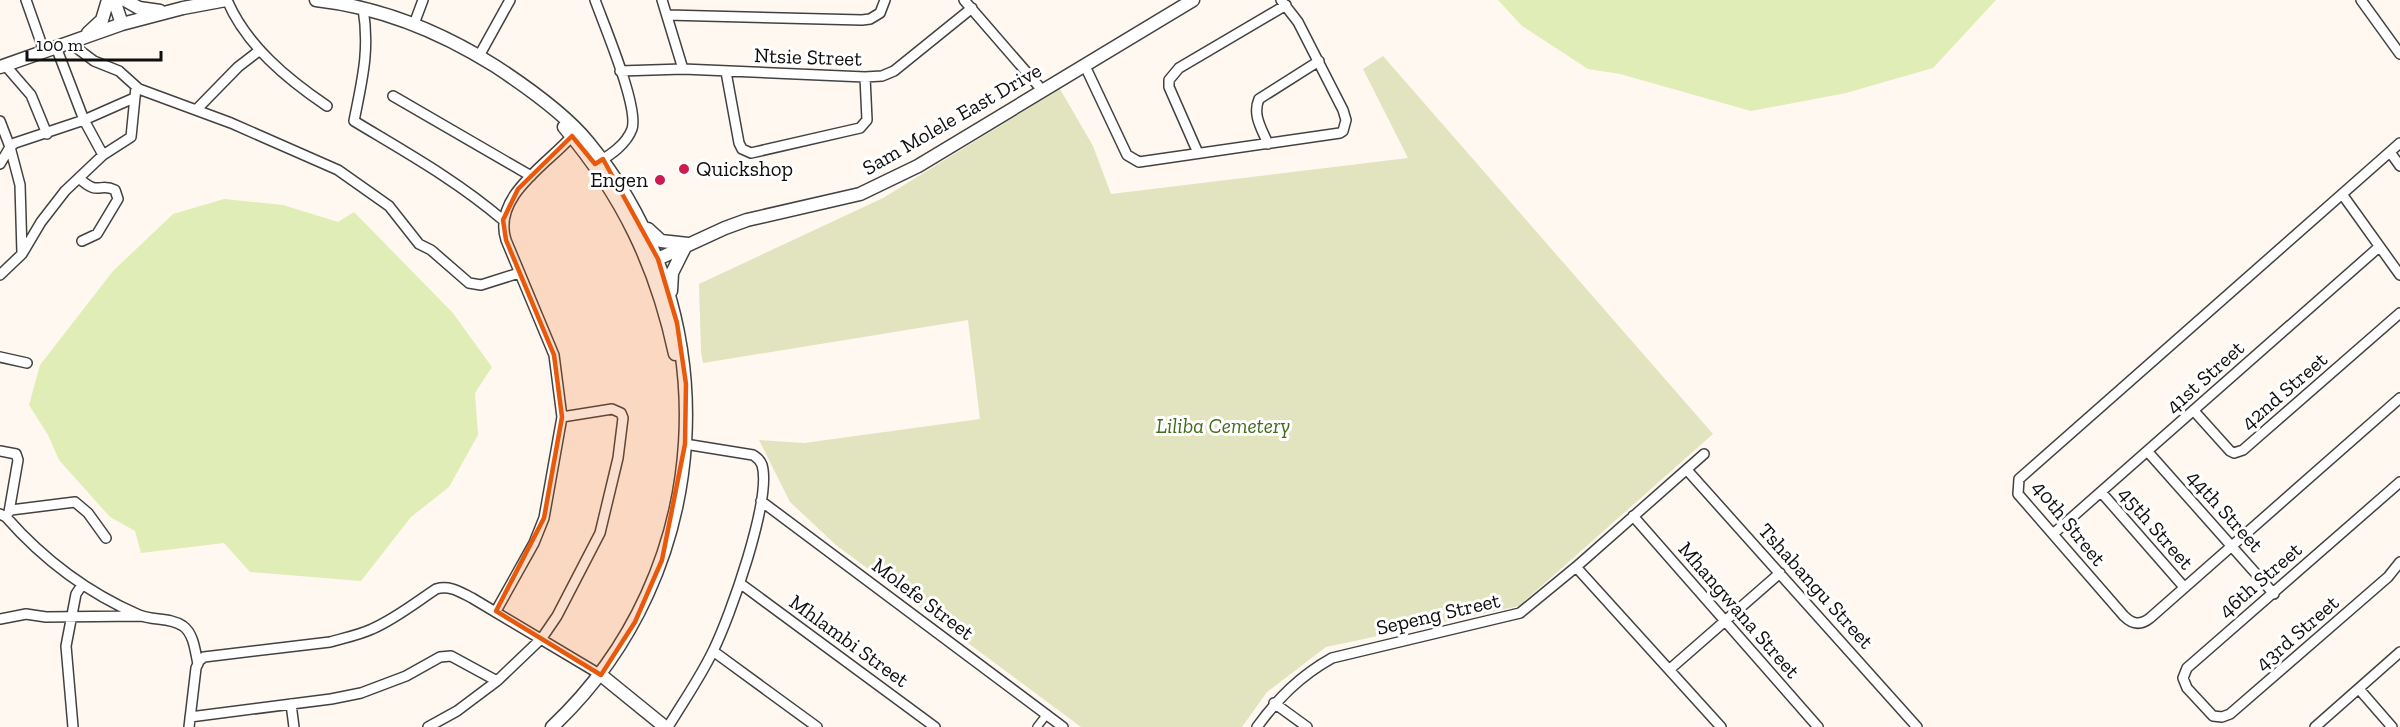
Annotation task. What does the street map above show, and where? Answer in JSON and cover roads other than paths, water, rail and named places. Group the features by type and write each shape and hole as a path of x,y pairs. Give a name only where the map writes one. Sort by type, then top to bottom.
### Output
{"street":[{"path":"26,0 103,154"},
{"path":"83,38 102,20 108,0"},
{"path":"114,0 122,24"},
{"path":"125,0 139,8 168,11"},
{"path":"47,134 31,95 2,66 122,24 207,1 226,0 246,35 260,50 294,83 327,106"},
{"path":"316,0 348,2 414,24 479,56 515,80 572,124 641,222 661,241 689,246 672,273 671,297 684,360 685,444 676,509 662,560 635,622 601,675 552,727"},
{"path":"414,24 423,0"},
{"path":"479,56 510,0"},
{"path":"595,0 634,117 628,138 599,162"},
{"path":"662,0 683,69"},
{"path":"667,15 862,20 880,14 885,0"},
{"path":"964,0 1042,90"},
{"name":"Sam Molele East Drive","path":"653,261 747,220 860,194 918,166 1193,0"},
{"path":"2361,0 2400,54"},
{"path":"1085,66 1129,157 1139,162 1343,131 1346,120 1343,110 1319,61 1284,3 1179,68 1172,75 1169,87 1198,153"},
{"path":"363,8 368,41 367,57 354,121 441,172 503,220"},
{"name":"Ntsie Street","path":"620,71 683,69 882,76 894,71 972,8"},
{"path":"70,43 94,61 119,71 136,87 304,154 345,174 389,206 419,244 431,250 469,283 481,285 519,273"},
{"path":"196,110 238,67 260,50"},
{"path":"1268,144 1256,114 1259,99 1319,61"},
{"path":"726,72 739,143 742,149 751,153 854,131 864,126 868,117 865,77"},
{"path":"0,275 22,254 41,222 65,191 103,154 131,137 136,87"},
{"path":"393,96 531,176"},
{"path":"0,164 10,147 22,140 47,134 134,98"},
{"path":"546,104 572,136 599,162 671,297"},
{"path":"0,121 20,185 22,254"},
{"path":"496,611 534,543 544,518 556,461 562,417 554,355 503,231 503,220 512,199 531,176 572,136"},
{"name":"40th Street","path":"2400,144 2019,479 2017,488 2019,496 2124,616 2132,623 2146,621 2400,398"},
{"path":"2390,152 2400,166"},
{"path":"79,178 92,188 111,188 117,194 118,199 97,234 82,241"},
{"path":"2342,194 2400,275"},
{"path":"641,222 653,261 684,396"},
{"name":"41st Street","path":"2053,534 2379,247"},
{"name":"42nd Street","path":"2194,411 2230,451 2234,453 2243,450 2400,313"},
{"path":"0,357 27,363"},
{"path":"428,727 457,711 497,681 542,638 557,616 600,533 618,458 621,413 612,409 562,417"},
{"path":"497,681 451,656 446,656 432,660 406,676 361,693 189,722 193,683 198,664 204,657 330,642 371,630 436,589 448,587 496,611 601,675 667,727 713,651 741,584 761,501 762,467 760,460 747,453 685,444"},
{"path":"0,452 16,454 18,460 6,514"},
{"name":"44th Street","path":"2148,452 2274,594"},
{"name":"Sepeng Street","path":"1257,727 1274,703 1311,670 1332,658 1520,613 1576,567 1704,454"},
{"name":"Tshabangu Street","path":"1687,470 1917,727"},
{"name":"46th Street","path":"2210,714 2187,688 2183,678 2184,672 2400,482"},
{"name":"45th Street","path":"2101,492 2184,587"},
{"name":"Molefe Street","path":"761,501 1063,727"},
{"path":"6,514 75,502 88,513 106,538"},
{"path":"6,514 57,568 82,585 141,616"},
{"name":"Mhangwana Street","path":"1634,516 1818,727"},
{"name":"43rd Street","path":"2210,714 2222,717 2230,714 2388,577 2400,562"},
{"path":"1576,567 1721,727"},
{"path":"1670,669 1780,573"},
{"name":"Mhlambi Street","path":"741,584 935,727"},
{"path":"73,727 66,646 76,594 82,585"},
{"path":"0,619 26,614 46,617 125,618 141,616 168,620 183,626 190,634 198,664"},
{"path":"713,651 817,727"},
{"path":"2315,727 2400,652"},
{"path":"2359,689 2392,727"},
{"path":"1274,703 1307,727"},
{"path":"291,704 294,727"},
{"path":"1037,727 1047,714"}],"place":[{"name":"Quickshop","path":"684,169"},
{"name":"Engen","path":"660,180"}],"park label":[{"name":"Liliba Cemetery","path":"1223,426"}]}
